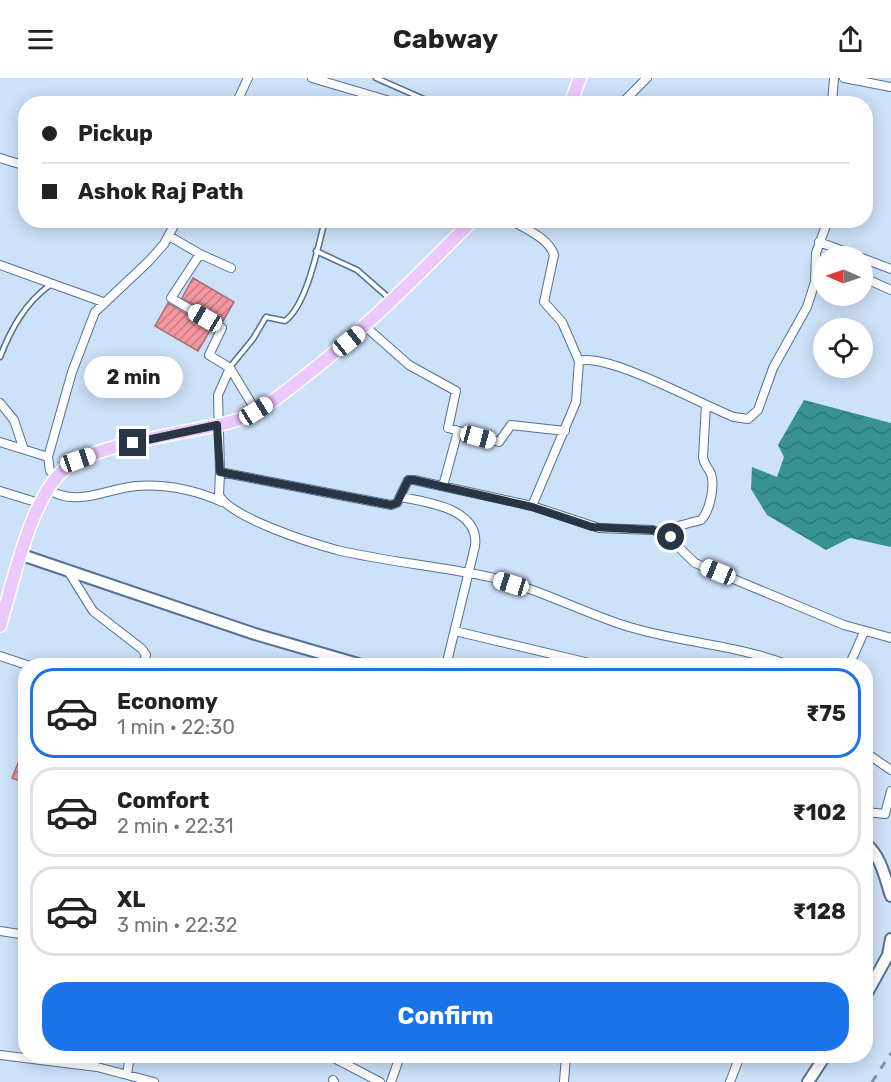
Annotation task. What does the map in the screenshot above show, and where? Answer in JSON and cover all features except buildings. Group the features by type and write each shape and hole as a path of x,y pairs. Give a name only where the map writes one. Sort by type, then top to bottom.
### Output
{"main road":[{"path":"573,96 580,78"},
{"path":"0,626 39,503 56,477 78,460 133,443 217,425 256,411 280,396 366,327 465,228"},
{"path":"22,555 255,634 338,658"},
{"path":"873,851 883,870 891,896"},
{"path":"873,982 888,955 891,939"},
{"path":"808,1082 820,1063"}],"street":[{"path":"240,96 248,78"},
{"path":"312,78 373,96"},
{"path":"629,96 647,78"},
{"path":"833,96 834,78"},
{"path":"844,78 891,87"},
{"path":"0,158 18,164"},
{"path":"56,477 50,471 48,457 72,372 95,312 149,261 173,228"},
{"path":"522,228 552,249 554,255 544,302 562,322 579,361 578,396 532,507"},
{"path":"818,246 825,228"},
{"path":"169,236 231,268"},
{"path":"819,242 830,246"},
{"path":"200,254 171,298 222,328 209,355 230,368 256,411"},
{"path":"873,262 891,269"},
{"path":"0,266 103,302"},
{"path":"873,282 891,290"},
{"path":"579,361 590,359 619,367 706,405 741,419 748,419 758,410 773,368 807,307 813,288"},
{"path":"366,327 409,365 456,391 448,428 499,442 511,425 565,431"},
{"path":"222,502 219,495 217,425 220,386 230,368"},
{"path":"0,403 14,420 23,447"},
{"path":"671,537 678,526 700,520 707,510 711,476 703,457 706,405"},
{"path":"443,486 458,431"},
{"path":"0,442 23,447 48,457"},
{"path":"220,472 391,505 397,503 408,480 532,507 592,527 653,530 671,537 695,563 864,632 891,638"},
{"path":"47,489 57,495 76,499 128,487 190,490 222,502 260,522 336,549 468,574 525,588 623,625 719,644 765,658"},
{"path":"0,491 39,503"},
{"path":"400,497 450,510 473,527 476,538 448,658"},
{"path":"68,571 93,611 142,649 145,658"},
{"path":"455,631 568,658"},
{"path":"853,658 864,632"},
{"path":"0,656 18,662"},
{"path":"873,758 891,770"},
{"path":"873,813 888,815 891,791"},
{"path":"0,931 18,934"},
{"path":"0,1055 18,1057"},
{"path":"65,1063 97,1067 154,1082"},
{"path":"126,1074 128,1063"},
{"path":"343,1063 380,1082"},
{"path":"391,1082 398,1063"},
{"path":"564,1082 565,1063"},
{"path":"730,1082 737,1063"}],"lane":[{"path":"376,78 417,96"},
{"path":"230,368 253,339 262,319 266,317 285,321 289,318 306,286 323,228"},
{"path":"316,251 357,270 392,300"},
{"path":"0,357 16,323 38,293 50,284"}],"water":[{"path":"804,400 891,423 891,547 850,538 826,550 767,515 751,489 752,467 777,477 784,457 778,445"}],"railway":[{"path":"872,1082 891,1053"}],"route":[{"path":"133,443 217,425 220,472 391,505 397,503 404,484 408,480 414,480 532,507 592,527 653,530 671,537"}]}
